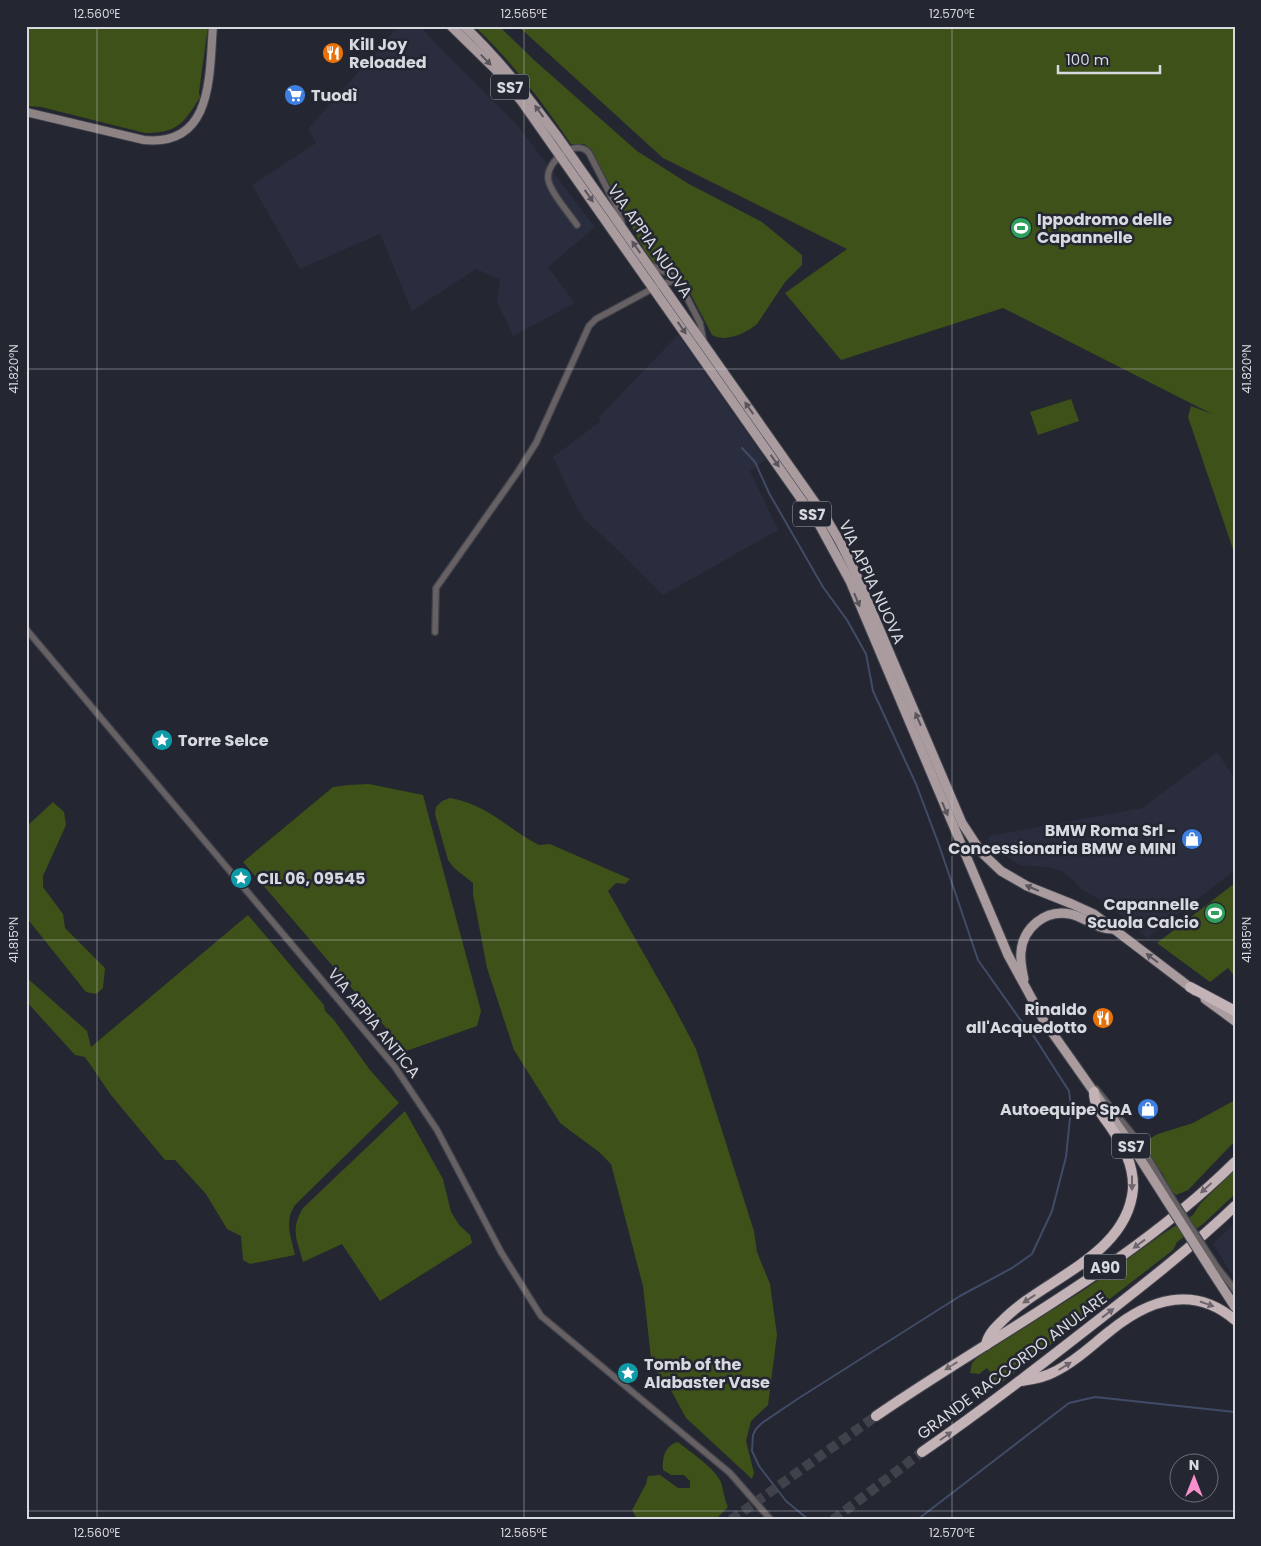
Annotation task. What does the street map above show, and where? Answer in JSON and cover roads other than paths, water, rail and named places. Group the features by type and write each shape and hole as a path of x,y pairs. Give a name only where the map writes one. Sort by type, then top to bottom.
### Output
{"highway":[{"path":"1190,987 1235,1011"},
{"path":"986,1345 988,1336 1010,1312 1068,1273 1105,1244 1119,1228 1128,1212 1133,1186 1129,1160 1094,1102 1094,1092"},
{"name":"GRANDE RACCORDO ANULARE","path":"876,1416 1048,1306 1140,1243 1192,1201 1235,1162"},
{"name":"GRANDE RACCORDO ANULARE","path":"922,1452 1020,1381 1146,1282 1191,1246 1235,1206"},
{"path":"1020,1381 1039,1378 1054,1372 1074,1360 1121,1323 1152,1305 1164,1301 1183,1299 1201,1302 1216,1308 1235,1320"}],"main road":[{"name":"VIA APPIA NUOVA","path":"451,26 483,56 510,86 624,230 648,264 658,286 704,343 817,504 840,542 860,585 962,823 973,842 987,859 1010,876 1031,888 1078,906 1096,916 1235,1021"},
{"name":"VIA APPIA NUOVA","path":"464,26 486,47 518,83 564,153 658,286 816,519 837,555 998,934 1026,991 1044,1021 1169,1199 1214,1268 1235,1307"},
{"path":"1026,991 1021,962 1021,949 1027,934 1042,919 1053,914 1068,914 1088,920 1105,930 1114,930"}],"street":[{"path":"26,112 141,139 161,140 177,136 195,121 206,99 213,26"},
{"path":"577,225 552,189 548,180 548,171 550,166 564,153 579,147 588,152 617,208 624,230"},
{"path":"648,264 678,280 700,323 704,343"},
{"path":"435,632 436,588 536,443 587,328 596,319 658,286 678,280"},
{"name":"VIA APPIA ANTICA","path":"26,629 395,1067 437,1130 501,1252 541,1316 730,1473 771,1520"},
{"name":"VIA APPIA NUOVA","path":"1077,1069 1107,1101 1138,1141 1169,1199"},
{"name":"VIA APPIA NUOVA","path":"1214,1268 1235,1290"}],"waterway":[{"path":"742,448 755,462 769,493 823,587 847,620 866,654 873,691 916,784 978,960 1033,1035 1069,1091 1071,1108 1066,1157 1052,1211 1032,1254 1012,1268 960,1296 799,1398 756,1429 753,1435 752,1451 759,1466 786,1501 809,1520"},
{"path":"917,1520 1069,1403 1095,1397 1235,1412"}],"tunnel":[{"path":"731,1520 876,1416"},
{"path":"833,1520 922,1452"}],"place":[{"name":"Kill Joy Reloaded","path":"333,53"},
{"name":"Tuodì","path":"295,95"},
{"name":"Ippodromo delle Capannelle","path":"1021,228"},
{"name":"Torre Selce","path":"162,740"},
{"name":"BMW Roma Srl - Concessionaria BMW e MINI","path":"1192,839"},
{"name":"CIL 06, 09545","path":"241,878"},
{"name":"Capannelle Scuola Calcio","path":"1215,913"},
{"name":"Rinaldo all'Acquedotto","path":"1103,1018"},
{"name":"Autoequipe SpA","path":"1148,1109"},
{"name":"Tomb of the Alabaster Vase","path":"628,1373"}]}
